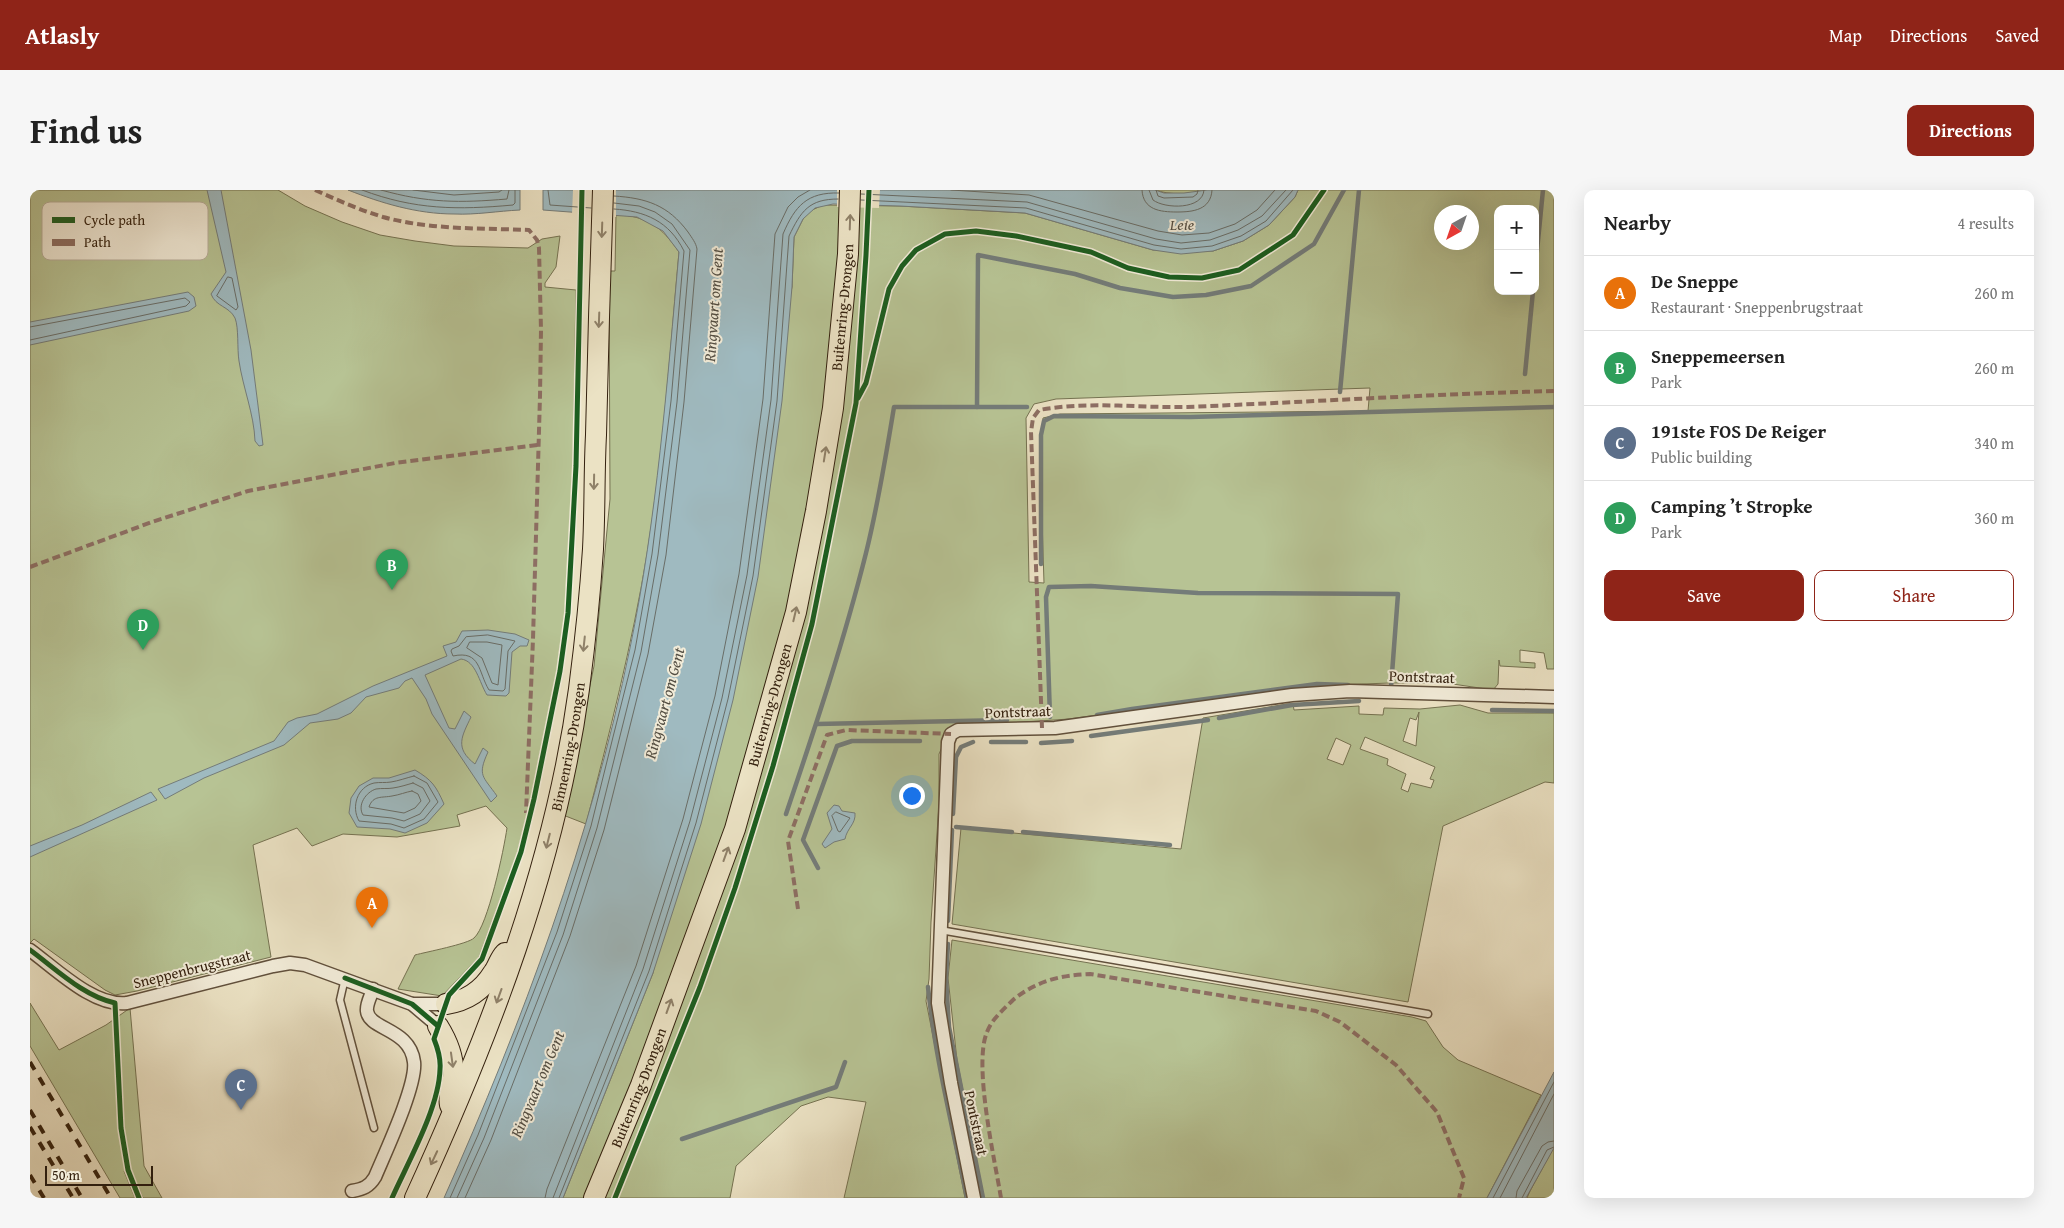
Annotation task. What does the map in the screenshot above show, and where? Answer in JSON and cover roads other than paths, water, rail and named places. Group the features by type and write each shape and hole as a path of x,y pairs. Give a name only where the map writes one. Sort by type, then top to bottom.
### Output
{"highway":[{"name":"Binnenring-Drongen","path":"416,1198 452,1118 487,1031 518,942 546,847 570,743 579,691 593,550 603,190"},
{"name":"Buitenring-Drongen","path":"594,1198 641,1085 735,829 767,721 796,612 816,511 832,408 848,254 850,190"},
{"path":"446,1004 457,1002 477,992 494,973 502,957 518,942"},
{"path":"438,1026 451,1052 453,1066 448,1095 452,1118"}],"street":[{"name":"Pontstraat","path":"974,1198 951,1083 938,1003 948,742 951,734 958,730 1055,728 1292,695 1350,691 1554,697"},
{"name":"Sneppenbrugstraat","path":"30,950 87,992 101,1000 115,1003 139,1000 272,966 305,965 412,1004 438,1026"},
{"path":"352,1191 365,1188 371,1184 375,1177 407,1098 415,1064 408,1044 400,1036 369,1018 368,1004 374,989"},
{"path":"412,1004 446,1004"}],"lane":[{"path":"940,930 1428,1014"},
{"path":"345,978 340,1000 374,1128"}],"water":[{"path":"207,190 221,190 251,350 263,445 259,446 255,441 253,421 238,356 235,318 216,302 211,294 226,272"},
{"path":"348,190 520,190 520,210 440,214 386,203"},
{"path":"543,190 1155,190 1164,193 1184,193 1207,190 1298,190 1295,197 1269,225 1243,241 1213,251 1181,254 1153,250 1025,213 833,204 815,208 803,219 794,237 792,287 782,401 758,577 733,700 701,824 653,973 563,1198 444,1198 501,1064 527,996 575,859 596,789 614,719 639,599 654,500 665,401 679,252 663,231 637,217 543,210"},
{"path":"188,292 194,297 196,306 189,311 30,345 30,322"},
{"path":"488,630 515,634 529,640 527,646 520,646 512,652 509,693 506,696 487,695 474,668 461,659 425,675 449,728 455,729 464,711 471,717 463,736 462,747 464,753 475,764 483,748 488,752 482,771 485,780 497,796 491,802 432,714 426,699 412,678 405,681 399,688 366,697 351,713 338,719 310,723 284,745 204,778 165,799 158,789 274,741 288,722 317,714 373,686 447,656 443,646 456,642 462,631"},
{"path":"415,770 433,784 444,804 427,823 405,833 390,829 357,827 349,813 351,798 359,786 373,778 389,778"},
{"path":"151,792 157,800 30,857 30,846 82,825"},
{"path":"834,805 839,806 842,811 855,813 855,817 845,839 834,842 825,848 822,844 832,829 827,813"},
{"path":"1554,1072 1554,1148 1526,1198 1487,1198"}],"waterway":[{"path":"977,407 978,255 1075,274 1120,288 1173,297 1206,295 1251,286 1314,244 1344,190"},
{"path":"1340,392 1359,190"},
{"path":"1537,250 1543,190"},
{"path":"1525,374 1533,295"},
{"path":"786,814 829,684 866,553 885,462 894,407 1027,407"},
{"path":"1041,564 1041,435 1044,421 1054,416 1190,417 1554,407"},
{"path":"1050,717 1046,597 1049,587 1091,586 1198,593 1398,594 1391,687"},
{"path":"1097,715 1317,684 1348,685"},
{"path":"1219,718 1292,705 1359,701"},
{"path":"1492,710 1554,711"},
{"path":"817,724 1007,720"},
{"path":"1091,736 1208,720"},
{"path":"818,868 803,840 837,746 852,741 920,741"},
{"path":"1041,743 1072,741"},
{"path":"953,814 956,757 961,747 973,742"},
{"path":"991,742 1026,742"},
{"path":"956,827 1012,832"},
{"path":"948,921 952,830"},
{"path":"1023,832 1170,845"},
{"path":"948,944 946,978 949,1027 983,1198"},
{"path":"928,987 940,1067 967,1198"},
{"path":"682,1139 836,1087 845,1062"}],"railway":[{"path":"30,1062 111,1198"},
{"path":"30,1110 82,1198"},
{"path":"30,1127 73,1198"},
{"path":"30,1175 44,1198"}],"place":[{"name":"Sneppemeersen","path":"392,590"},
{"name":"Camping ’t Stropke","path":"143,650"},
{"name":"De Sneppe","path":"372,928"},
{"name":"191ste FOS De Reiger","path":"241,1110"}],"water label":[{"name":"Leie","path":"1182,224"},
{"name":"Ringvaart om Gent","path":"713,305"},
{"name":"Ringvaart om Gent","path":"664,703"},
{"name":"Ringvaart om Gent","path":"537,1084"}]}
